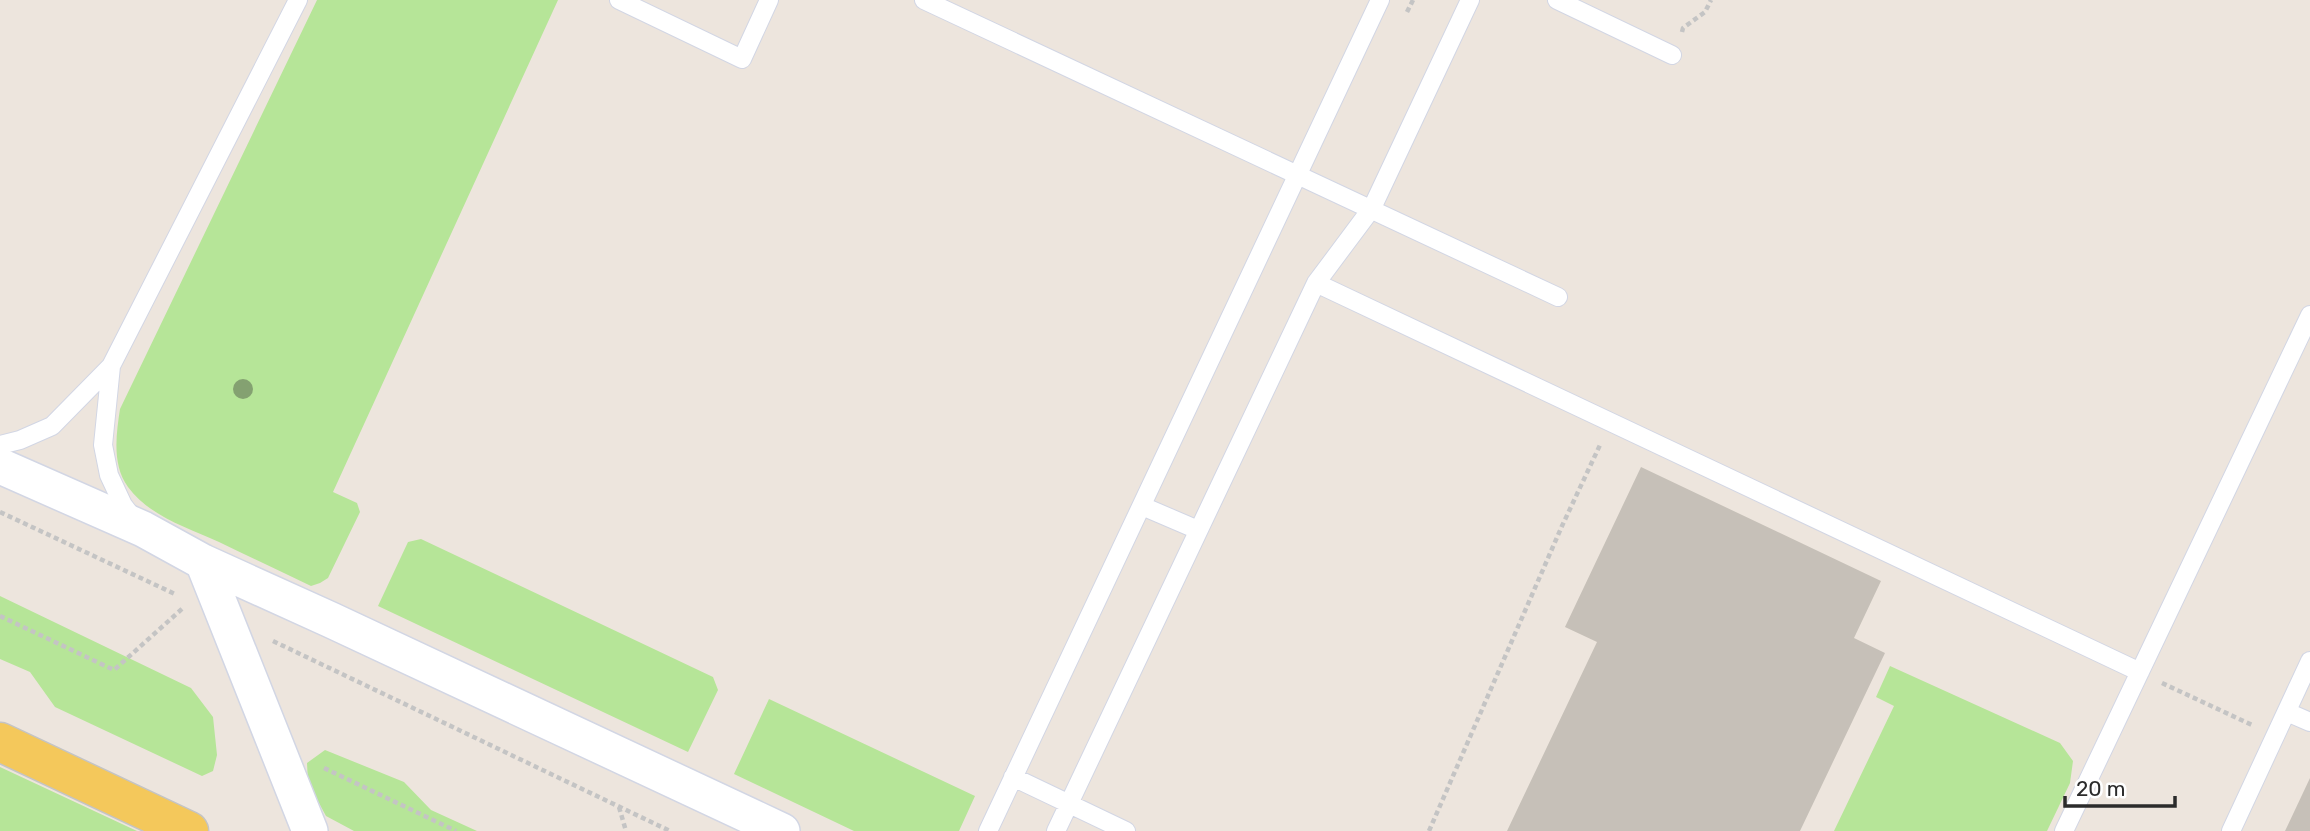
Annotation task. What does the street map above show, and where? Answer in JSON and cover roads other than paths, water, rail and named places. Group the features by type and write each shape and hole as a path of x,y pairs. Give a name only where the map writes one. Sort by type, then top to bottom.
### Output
{"main road":[{"path":"0,742 190,831"}],"street":[{"path":"0,466 142,529 203,562 782,831"},
{"path":"203,562 310,831"}],"lane":[{"path":"0,445 20,440 52,426 111,366 298,0"},
{"path":"619,0 742,59 769,0"},
{"path":"924,0 1558,297"},
{"path":"988,831 1380,0"},
{"path":"1056,831 1316,283 1372,208 1470,0"},
{"path":"1557,0 1672,55"},
{"path":"1316,283 2140,672"},
{"path":"2064,831 2310,315"},
{"path":"111,366 103,445 109,475 123,505 142,529"},
{"path":"1142,506 1198,530"},
{"path":"2231,831 2310,661"},
{"path":"2287,712 2310,722"},
{"path":"1013,777 1126,831"}]}
